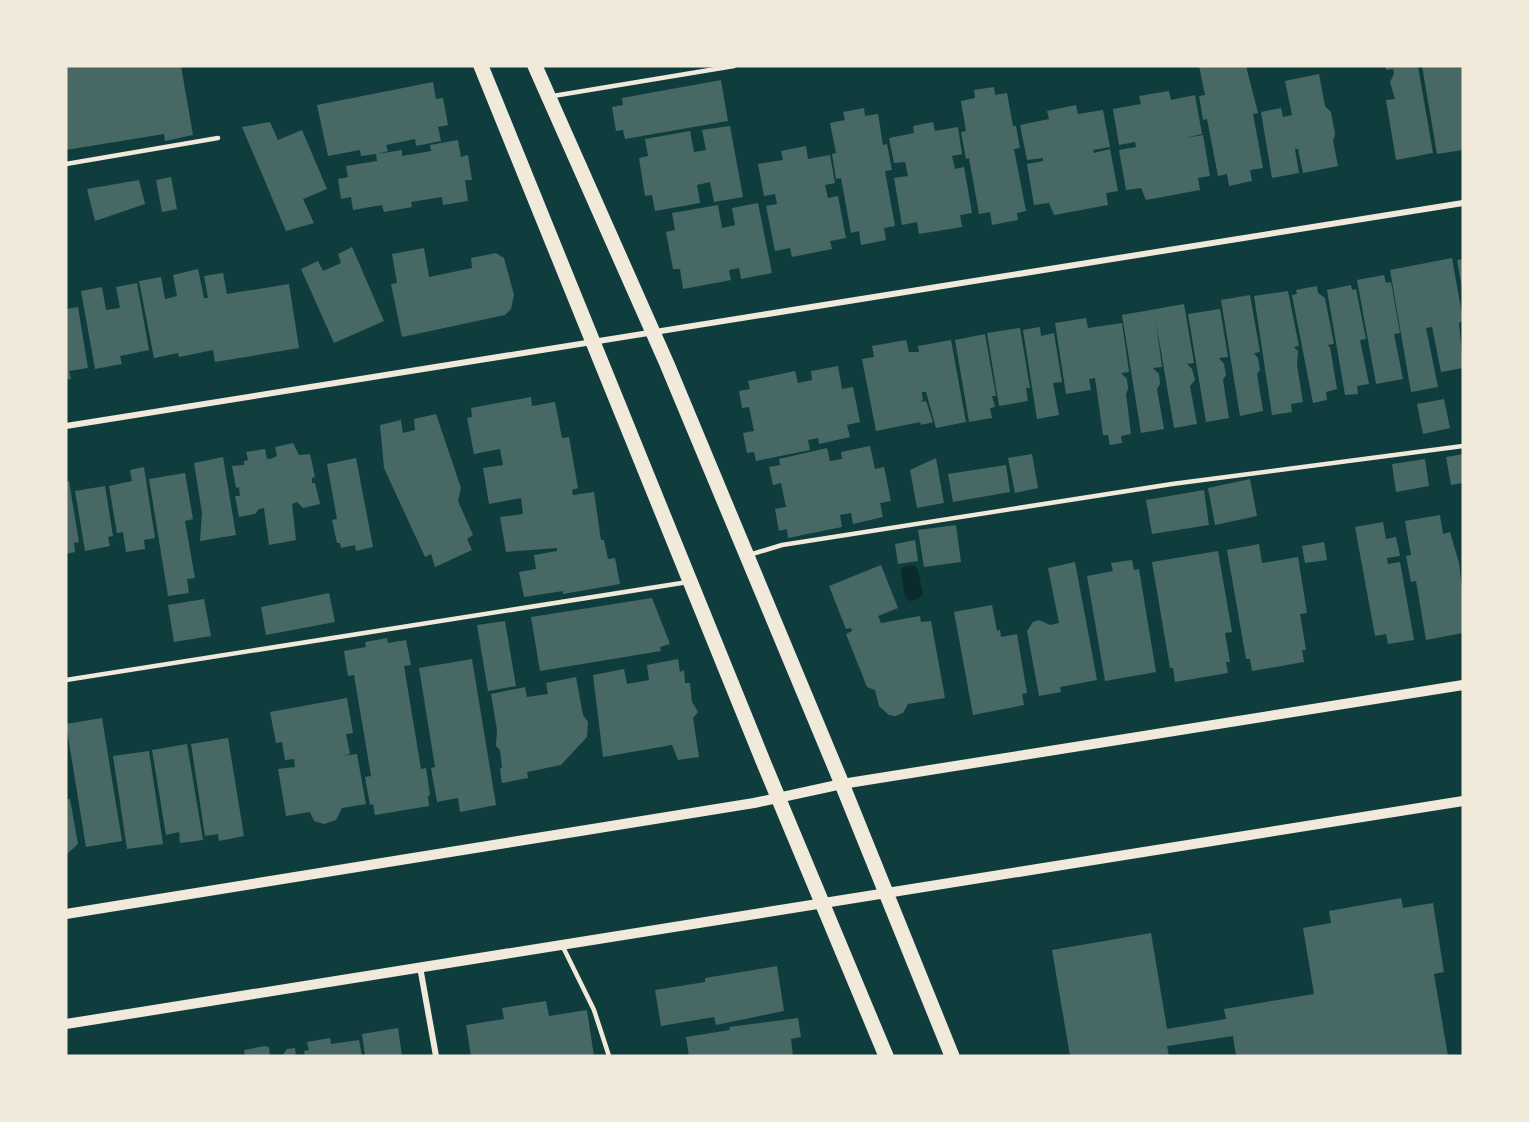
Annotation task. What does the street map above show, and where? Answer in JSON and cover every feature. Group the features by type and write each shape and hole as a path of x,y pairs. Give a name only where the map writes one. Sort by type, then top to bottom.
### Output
{"main road":[{"path":"481,66 778,798 886,1056"},
{"path":"535,66 653,332 842,784 952,1056"}],"street":[{"path":"66,426 1463,204"},
{"path":"66,914 778,798 842,784 1463,685"},
{"path":"66,1024 1463,801"},
{"path":"420,967 436,1056"}],"lane":[{"path":"548,97 734,66"},
{"path":"66,164 218,138"},
{"path":"747,556 782,545 1160,485 1463,446"},
{"path":"66,680 690,581"},
{"path":"562,945 594,1010 609,1056"}],"water":[{"path":"914,565 918,570 923,594 919,599 909,601 905,597 901,571 903,567"}],"building":[{"path":"66,66 181,66 193,135 165,141 164,134 66,150"},
{"path":"1199,66 1246,66 1258,113 1253,114 1263,168 1250,170 1252,181 1229,186 1227,174 1218,176 1207,119 1203,120 1199,96 1205,95"},
{"path":"1386,66 1418,66 1433,153 1396,160 1386,100 1395,99 1390,82 1394,74 1393,69 1386,70"},
{"path":"1422,66 1463,66 1463,150 1437,154"},
{"path":"1319,74 1325,106 1331,112 1338,166 1303,173 1298,149 1295,149 1299,173 1272,178 1261,112 1281,108 1283,117 1292,115 1285,81"},
{"path":"721,80 728,121 625,139 623,130 616,131 612,107 623,105 622,98"},
{"path":"433,82 436,99 443,98 448,125 438,127 441,141 416,146 415,139 386,145 388,151 377,154 402,150 402,156 431,151 430,145 458,140 461,157 468,155 472,180 465,180 468,201 443,205 442,197 411,202 412,207 384,212 382,205 353,210 351,197 341,199 338,179 348,177 346,166 377,161 376,154 361,156 360,150 328,156 317,105"},
{"path":"994,87 995,95 1007,93 1013,126 1016,126 1020,148 1014,149 1026,211 1017,213 1018,220 992,225 990,212 979,214 969,158 966,159 961,132 966,131 961,101 975,98 974,90"},
{"path":"1169,91 1171,100 1195,95 1202,134 1185,138 1203,135 1210,176 1198,178 1200,190 1146,200 1141,188 1126,190 1119,150 1136,147 1135,142 1119,145 1113,109 1141,104 1139,96"},
{"path":"1076,105 1078,114 1103,110 1110,147 1093,150 1094,153 1110,149 1118,191 1106,193 1108,205 1054,215 1049,203 1034,205 1027,164 1043,161 1043,158 1027,160 1020,125 1049,119 1047,111"},
{"path":"864,108 865,116 878,114 883,145 887,144 892,170 885,171 895,226 884,228 886,240 861,245 859,231 851,233 841,178 836,179 832,154 836,153 830,123 845,120 843,112"},
{"path":"270,122 278,140 302,130 327,189 303,199 314,223 286,231 242,127"},
{"path":"933,122 935,131 958,127 962,154 952,156 955,169 964,167 972,213 960,215 962,227 919,234 917,222 902,225 894,178 908,176 905,162 894,163 889,138 914,133 913,126"},
{"path":"730,126 743,197 714,202 710,182 697,185 700,203 655,211 652,195 645,196 639,158 648,156 645,139 690,131 694,152 706,150 702,130"},
{"path":"806,146 808,159 830,155 835,183 825,185 828,198 838,196 846,238 830,241 832,249 792,257 790,248 775,251 766,206 777,204 775,194 764,196 758,164 783,160 781,151"},
{"path":"171,177 177,209 162,212 156,180"},
{"path":"139,180 145,204 95,221 87,189"},
{"path":"758,203 772,273 741,279 739,268 729,270 731,280 683,289 680,269 673,269 666,232 675,230 672,213 718,205 722,228 735,225 732,208"},
{"path":"352,247 384,321 334,343 301,269 318,261 323,271 330,268 341,263 338,254"},
{"path":"424,248 429,277 472,268 471,258 496,253 504,258 514,295 511,309 505,315 402,337 391,284 397,283 392,254"},
{"path":"1452,258 1463,320 1459,323 1463,368 1441,372 1427,301 1432,327 1426,328 1438,387 1411,392 1390,270"},
{"path":"1463,259 1463,289 1462,289 1457,260"},
{"path":"198,269 204,298 208,298 204,276 223,273 227,294 289,284 299,348 215,362 213,350 179,357 178,353 154,358 139,281 161,277 165,299 177,296 173,275"},
{"path":"1384,275 1386,283 1391,282 1400,333 1394,334 1403,379 1376,384 1357,280"},
{"path":"137,283 149,350 120,356 122,364 95,369 81,291 102,287 106,310 120,308 116,287"},
{"path":"1351,285 1352,290 1356,289 1366,339 1360,340 1369,384 1357,386 1358,394 1345,395 1327,290"},
{"path":"1317,286 1318,293 1325,298 1334,344 1327,345 1330,347 1337,389 1326,392 1327,400 1313,403 1292,295 1297,294 1296,290"},
{"path":"1288,291 1299,346 1294,347 1298,351 1297,365 1303,402 1291,404 1292,412 1272,415 1254,296"},
{"path":"1250,295 1260,352 1254,353 1258,358 1260,370 1257,374 1263,411 1240,416 1221,300"},
{"path":"1184,304 1194,363 1187,364 1192,369 1195,380 1190,386 1197,424 1174,428 1156,322 1162,367 1153,368 1159,374 1160,384 1157,389 1164,429 1141,433 1122,315"},
{"path":"78,307 88,368 69,371 71,379 66,380 66,309"},
{"path":"1220,309 1228,357 1219,358 1224,364 1226,375 1223,380 1229,418 1206,422 1188,314"},
{"path":"1086,318 1088,328 1122,323 1129,372 1121,373 1127,379 1126,394 1131,434 1121,436 1122,443 1110,445 1108,435 1103,435 1095,378 1089,379 1091,390 1066,394 1055,323"},
{"path":"1040,327 1041,336 1054,333 1062,382 1053,383 1059,415 1037,419 1023,330"},
{"path":"1020,328 1030,388 1026,388 1028,401 999,406 987,333"},
{"path":"985,334 996,396 992,396 995,407 990,408 992,418 969,422 955,340"},
{"path":"906,340 909,352 919,352 918,346 951,340 966,422 936,428 926,392 922,392 923,400 920,402 926,401 933,422 921,425 920,422 876,431 862,359 874,357 872,346"},
{"path":"838,366 842,389 853,387 860,422 847,425 850,437 819,444 818,438 808,440 810,450 756,461 754,452 747,453 743,433 754,431 749,407 742,408 739,391 750,389 748,381 795,371 798,383 812,380 811,371"},
{"path":"531,397 532,406 555,402 562,438 569,437 578,488 572,490 573,495 594,492 601,540 604,540 608,559 615,558 620,584 563,594 563,591 524,597 519,572 536,569 534,555 557,551 557,548 506,552 500,517 523,514 521,498 489,504 483,468 503,465 500,449 474,454 467,418 472,417 471,408"},
{"path":"1444,399 1450,428 1423,434 1417,404"},
{"path":"436,414 461,488 458,501 473,535 467,539 472,550 435,567 431,554 425,557 384,468 380,425 401,420 403,433 415,430 414,419"},
{"path":"293,443 299,455 310,454 315,477 312,478 312,483 315,483 320,504 303,508 297,502 292,504 296,540 269,545 264,508 259,509 255,514 239,517 235,496 240,496 239,487 236,488 232,466 244,465 244,461 248,460 246,452 265,449 267,459 270,459 277,456 275,447"},
{"path":"870,446 875,469 884,467 891,501 880,503 883,517 853,524 851,513 840,515 842,527 788,538 787,529 779,531 775,509 786,507 781,483 773,485 769,467 780,465 779,459 827,448 830,461 842,459 841,452"},
{"path":"1032,454 1038,488 1015,493 1008,458"},
{"path":"1463,454 1463,483 1451,485 1446,457"},
{"path":"223,457 236,535 200,541 202,513 194,463"},
{"path":"356,458 373,547 356,551 355,545 341,548 340,543 337,543 332,520 337,519 327,464"},
{"path":"936,458 944,503 917,508 910,470"},
{"path":"1425,459 1429,486 1396,492 1392,464"},
{"path":"1006,465 1010,492 953,502 948,474"},
{"path":"144,467 155,538 144,540 145,549 126,552 123,532 117,533 109,486 132,481 130,470"},
{"path":"185,473 193,519 185,521 195,578 187,579 189,593 168,596 149,479"},
{"path":"1250,479 1257,516 1215,525 1208,488"},
{"path":"69,481 79,542 74,543 75,552 66,554 66,482"},
{"path":"105,486 113,536 108,537 110,546 85,551 75,491"},
{"path":"1204,490 1209,525 1152,534 1146,500"},
{"path":"1440,515 1443,534 1450,532 1459,563 1463,598 1463,633 1426,640 1416,581 1411,582 1406,556 1411,555 1405,521"},
{"path":"1383,522 1386,539 1396,537 1400,556 1387,558 1388,564 1400,562 1414,640 1388,644 1386,634 1375,636 1355,527"},
{"path":"956,525 961,562 924,567 918,530"},
{"path":"915,540 918,561 898,564 895,544"},
{"path":"1324,542 1327,560 1305,563 1302,546"},
{"path":"1259,544 1262,563 1298,557 1307,613 1300,614 1306,650 1302,650 1304,662 1252,671 1250,659 1246,659 1227,550"},
{"path":"1218,551 1232,632 1225,633 1230,662 1226,662 1228,673 1175,682 1173,668 1170,668 1152,562"},
{"path":"1132,560 1134,570 1139,569 1156,672 1105,681 1087,576 1113,571 1111,563"},
{"path":"1075,562 1097,680 1060,687 1061,692 1039,696 1027,631 1033,622 1039,620 1050,625 1059,623 1048,568"},
{"path":"881,565 898,608 878,616 881,623 920,616 921,622 931,621 945,698 908,704 903,713 895,716 889,715 879,706 875,690 867,687 846,634 852,631 851,628 846,629 829,586"},
{"path":"329,593 335,622 266,635 261,607"},
{"path":"652,598 670,644 660,647 661,651 540,671 531,617"},
{"path":"204,599 211,636 174,642 168,605"},
{"path":"992,605 997,631 1000,630 1001,637 1017,634 1027,693 1022,694 1024,705 973,715 954,612"},
{"path":"505,621 516,686 488,691 477,625"},
{"path":"387,638 388,643 406,640 411,665 404,666 421,769 426,768 430,795 428,796 429,806 375,815 373,804 370,805 365,777 371,776 354,675 348,676 344,651 366,647 365,642"},
{"path":"472,659 496,805 460,812 458,798 437,802 431,768 435,767 419,668"},
{"path":"678,659 680,672 684,670 685,683 690,683 692,702 698,712 693,718 699,757 678,760 672,745 603,757 593,675 624,669 627,684 649,680 647,665"},
{"path":"576,677 583,715 588,722 587,737 561,765 527,772 528,778 502,783 500,750 496,746 497,730 491,694 525,687 527,697 548,694 546,683"},
{"path":"347,698 353,733 346,734 350,754 342,756 357,754 366,804 342,808 336,820 324,824 314,821 310,812 286,816 278,769 295,767 294,759 285,760 282,742 276,743 270,712"},
{"path":"102,718 122,841 86,847 66,724"},
{"path":"228,738 244,836 219,841 218,834 205,836 191,744"},
{"path":"187,744 203,840 180,843 179,832 166,835 152,750"},
{"path":"149,751 163,844 127,849 113,756"},
{"path":"66,799 70,799 78,844 66,855"},
{"path":"1401,898 1403,908 1433,903 1444,972 1434,974 1448,1056 1236,1056 1233,1036 1167,1046 1169,1056 1070,1056 1052,950 1151,933 1167,1029 1226,1019 1224,1009 1314,994 1303,928 1331,923 1329,911"},
{"path":"777,966 784,1011 716,1025 714,1017 661,1026 655,990 705,982 705,978"},
{"path":"546,1001 549,1016 587,1010 594,1056 471,1056 466,1025 504,1019 502,1008"},
{"path":"798,1018 801,1037 791,1039 793,1056 689,1056 686,1037 730,1030 729,1027"},
{"path":"398,1028 402,1056 365,1056 362,1034"},
{"path":"330,1038 331,1044 359,1040 362,1056 305,1056 304,1051 309,1050 307,1042"},
{"path":"269,1047 270,1056 245,1056 244,1050"},
{"path":"295,1048 296,1056 282,1056 287,1049"}]}
